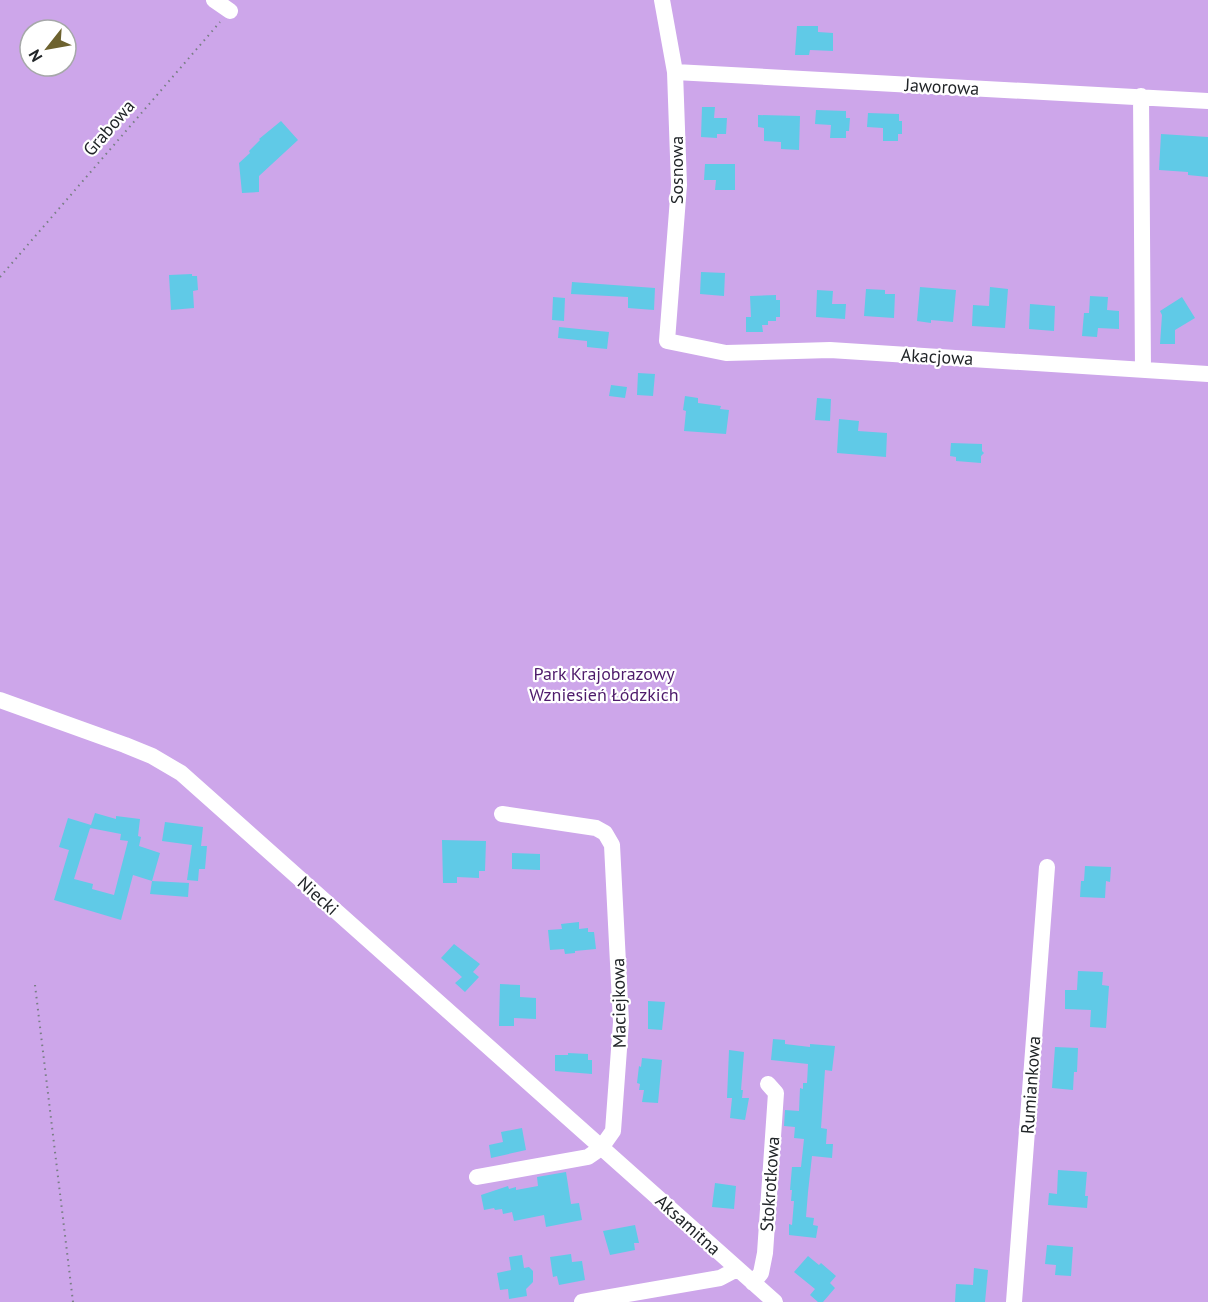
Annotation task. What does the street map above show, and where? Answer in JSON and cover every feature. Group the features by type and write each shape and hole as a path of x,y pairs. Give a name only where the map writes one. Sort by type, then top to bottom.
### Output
{"street":[{"path":"214,0 230,11"},
{"name":"Sosnowa","path":"662,0 675,72 679,185 667,341"},
{"name":"Jaworowa","path":"675,72 1208,101"},
{"path":"1140,96 1143,369"},
{"name":"Akacjowa","path":"667,341 726,353 830,350 1208,374"},
{"name":"Niecki","path":"0,700 143,752 181,774 601,1148"},
{"name":"Maciejkowa","path":"502,814 596,828 605,833 612,845 621,1022 615,1124 609,1138 601,1148"},
{"name":"Rumiankowa","path":"1014,1302 1047,867"},
{"name":"Stokrotkowa","path":"753,1283 761,1273 765,1252 776,1094 768,1084"},
{"path":"477,1177 581,1159 601,1148"},
{"name":"Aksamitna","path":"601,1148 775,1302"},
{"path":"582,1302 720,1278 737,1269"}],"path":[{"name":"Grabowa","path":"0,277 230,11"},
{"path":"35,985 73,1302"}],"green space":[{"name":"Park Krajobrazowy Wzniesień Łódzkich","path":"0,0 1208,0 1208,1302 0,1302"}],"building":[{"path":"797,26 818,26 818,32 833,33 833,51 810,50 809,55 795,55"},
{"path":"702,107 715,107 714,118 727,118 726,134 717,134 717,138 701,137"},
{"path":"816,110 846,111 846,118 850,118 846,138 830,138 831,125 815,124"},
{"path":"868,113 899,114 899,121 902,121 902,134 898,134 898,141 883,141 883,128 867,127"},
{"path":"758,115 800,116 799,150 781,149 781,142 764,141 764,128 758,127"},
{"path":"281,121 298,140 259,176 259,192 242,193 239,163 250,153 249,151 259,139"},
{"path":"1161,134 1208,137 1208,177 1188,175 1188,172 1159,170"},
{"path":"705,164 735,164 735,190 715,190 716,180 704,180"},
{"path":"701,272 725,273 724,296 700,294"},
{"path":"192,274 192,276 197,276 198,290 193,291 194,308 171,310 169,275"},
{"path":"572,282 655,288 654,310 628,308 628,297 571,294"},
{"path":"920,287 956,290 953,322 917,321"},
{"path":"990,287 1008,289 1005,328 972,326 973,305 989,306"},
{"path":"866,289 885,290 885,294 895,294 894,318 864,316"},
{"path":"817,290 833,291 832,304 846,304 845,319 816,317"},
{"path":"776,295 776,300 780,300 780,317 776,317 776,321 768,321 768,325 762,325 763,332 746,332 746,317 751,317 750,296"},
{"path":"1090,296 1108,297 1107,310 1119,311 1119,329 1098,328 1097,337 1082,336 1084,313 1089,313"},
{"path":"553,297 565,298 564,321 552,320"},
{"path":"1182,297 1195,318 1175,330 1175,344 1160,344 1162,315 1160,311"},
{"path":"1030,304 1055,306 1054,331 1029,329"},
{"path":"559,327 609,332 607,349 587,347 587,341 558,338"},
{"path":"638,373 655,374 653,396 637,395"},
{"path":"611,385 627,387 625,398 609,396"},
{"path":"685,396 698,398 698,403 721,406 720,409 729,410 726,434 684,431"},
{"path":"817,398 831,399 830,421 815,420"},
{"path":"839,419 859,421 858,431 887,433 886,457 837,453"},
{"path":"951,443 982,444 984,453 981,456 981,463 956,461 956,457 950,456"},
{"path":"95,813 116,819 116,816 140,819 139,846 160,853 152,881 133,875 121,920 54,900 69,850 59,847 68,818 91,825"},
{"path":"165,822 203,827 201,846 207,846 205,869 199,869 198,881 187,880 192,845 162,841"},
{"path":"90,828 121,834 120,840 128,841 114,895 92,889 93,884 74,879"},
{"path":"442,840 486,841 485,871 479,871 479,878 457,877 457,883 443,883"},
{"path":"512,853 540,854 540,870 512,869"},
{"path":"1085,866 1111,867 1110,882 1106,881 1105,898 1080,897"},
{"path":"152,881 189,883 188,897 150,894"},
{"path":"579,922 579,929 588,928 588,932 594,932 596,949 565,954 564,949 550,950 548,930 562,929 561,924"},
{"path":"454,944 480,964 473,972 479,977 465,992 455,983 462,977 441,958"},
{"path":"1078,971 1103,972 1102,985 1109,986 1106,1028 1090,1027 1091,1010 1065,1009 1065,990 1077,990"},
{"path":"500,984 520,985 520,997 536,998 536,1019 514,1018 514,1026 499,1026"},
{"path":"648,1001 665,1002 662,1030 648,1029"},
{"path":"773,1039 785,1040 785,1044 810,1047 810,1044 835,1046 832,1071 825,1070 821,1128 827,1129 826,1144 833,1144 832,1158 812,1156 808,1192 806,1217 814,1218 813,1225 818,1226 816,1238 789,1235 794,1201 791,1201 792,1190 790,1190 792,1167 801,1167 804,1139 794,1138 795,1127 784,1126 785,1110 799,1111 800,1088 803,1089 803,1083 807,1083 808,1064 771,1060"},
{"path":"1055,1047 1078,1048 1077,1072 1074,1072 1073,1090 1052,1088"},
{"path":"729,1050 744,1052 741,1090 743,1090 742,1098 749,1098 745,1120 730,1118 732,1098 727,1098"},
{"path":"568,1053 588,1054 588,1060 592,1060 592,1074 555,1071 555,1055 568,1055"},
{"path":"642,1058 662,1060 658,1103 642,1102 644,1090 639,1090 640,1084 637,1083"},
{"path":"522,1128 526,1150 491,1158 489,1145 503,1142 501,1132"},
{"path":"1058,1170 1087,1172 1085,1196 1088,1196 1087,1208 1048,1205 1049,1193 1057,1194"},
{"path":"566,1172 571,1204 579,1203 582,1220 546,1227 544,1215 514,1221 512,1212 503,1214 502,1209 495,1210 494,1208 484,1210 481,1195 508,1186 509,1189 516,1187 516,1190 538,1186 537,1177"},
{"path":"715,1183 736,1186 734,1209 712,1207"},
{"path":"635,1225 639,1243 634,1243 635,1250 610,1255 603,1231"},
{"path":"1047,1245 1073,1247 1071,1276 1055,1275 1056,1265 1045,1264"},
{"path":"571,1254 572,1262 582,1261 585,1280 559,1285 557,1276 553,1277 550,1257"},
{"path":"522,1255 524,1268 529,1267 533,1271 533,1282 526,1289 527,1296 509,1299 508,1289 500,1290 497,1273 511,1270 509,1257"},
{"path":"808,1256 819,1265 821,1263 836,1276 830,1283 835,1288 823,1302 818,1302 810,1295 815,1289 794,1272"},
{"path":"974,1268 988,1270 985,1302 955,1302 956,1284 973,1285"}]}
